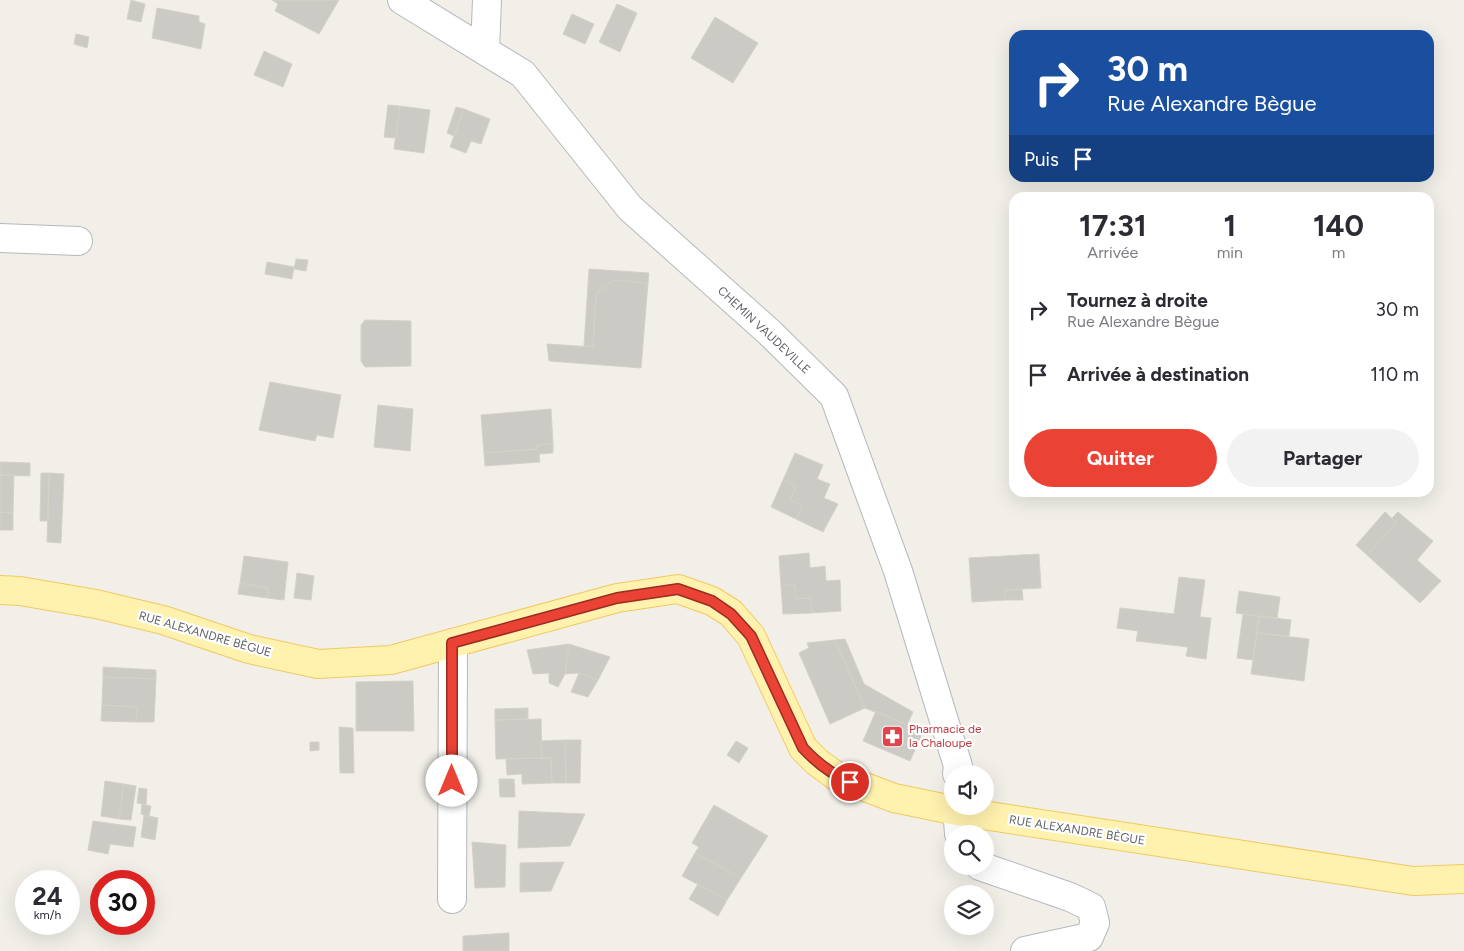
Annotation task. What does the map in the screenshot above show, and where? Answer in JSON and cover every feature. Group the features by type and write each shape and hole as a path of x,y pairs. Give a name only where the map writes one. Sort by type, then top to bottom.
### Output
{"main road":[{"name":"RUE ALEXANDRE BÈGUE","path":"0,590 20,591 96,604 163,620 249,649 318,664 391,660 617,598 678,589 712,601 731,614 751,636 803,748 817,762 836,776 894,798 958,817 1413,881 1464,879"}],"street":[{"name":"CHEMIN VAUDEVILLE","path":"402,0 523,74 630,208 769,332 834,396 898,571 958,765"},
{"path":"485,50 487,0"},
{"path":"0,238 78,241"},
{"path":"452,643 452,899"},
{"path":"994,871 1070,897 1091,907 1095,923 1089,937 1025,951"}],"building":[{"path":"131,0 145,4 141,22 127,19"},
{"path":"272,0 339,0 319,34 275,11 278,4"},
{"path":"617,4 637,13 620,52 599,42"},
{"path":"157,8 199,16 199,22 205,24 201,49 152,38"},
{"path":"572,14 594,24 585,44 563,34"},
{"path":"715,17 758,43 733,83 691,58"},
{"path":"76,34 89,37 87,48 74,44"},
{"path":"264,51 292,64 283,87 254,75"},
{"path":"388,105 400,106 396,138 384,137"},
{"path":"400,106 430,110 424,153 394,149"},
{"path":"456,107 464,109 454,136 447,133"},
{"path":"464,109 490,119 481,144 471,141 466,153 450,147"},
{"path":"296,259 308,260 306,271 294,269"},
{"path":"267,262 294,267 292,279 265,274"},
{"path":"589,269 649,273 648,283 613,280 596,294 593,347 584,346"},
{"path":"613,280 648,283 641,368 549,361 547,344 593,347 596,294"},
{"path":"365,320 411,321 411,366 365,367 361,361 361,325"},
{"path":"270,382 341,395 333,438 317,435 315,441 259,430"},
{"path":"378,405 413,409 410,451 374,447"},
{"path":"551,409 553,444 537,445 537,449 484,453 481,415"},
{"path":"553,444 553,453 539,454 540,462 485,466 484,453 537,449 537,445"},
{"path":"795,453 823,465 817,479 830,484 824,498 838,504 823,532 796,519 803,506 790,500 796,486 783,480"},
{"path":"0,462 30,463 30,476 0,475"},
{"path":"41,473 49,473 48,521 40,521"},
{"path":"49,473 64,474 61,543 47,542"},
{"path":"0,475 14,475 13,513 0,512"},
{"path":"783,480 796,486 790,500 803,506 796,519 771,507"},
{"path":"0,512 13,513 13,530 0,530"},
{"path":"1385,512 1397,523 1367,555 1356,545"},
{"path":"1398,512 1433,541 1417,560 1441,581 1420,603 1367,555 1397,523 1392,518"},
{"path":"809,553 810,568 825,566 826,581 840,580 841,611 812,613 811,598 796,599 795,584 781,586 779,556"},
{"path":"1039,554 1041,588 1004,590 1005,600 972,602 969,558"},
{"path":"244,556 288,562 284,600 267,598 268,588 240,583"},
{"path":"297,573 314,576 311,600 294,598"},
{"path":"1179,577 1205,580 1200,617 1211,618 1206,659 1186,656 1188,647 1136,641 1138,631 1117,628 1120,608 1174,614"},
{"path":"240,583 268,588 267,598 238,594"},
{"path":"795,584 796,599 811,598 812,613 783,614 781,586"},
{"path":"1022,589 1023,600 1005,600 1004,590"},
{"path":"1239,591 1280,597 1277,619 1236,613"},
{"path":"1243,614 1259,616 1253,660 1237,658"},
{"path":"1259,616 1291,620 1289,636 1257,633"},
{"path":"1257,633 1309,639 1304,681 1251,674"},
{"path":"845,639 864,684 913,712 907,725 865,708 835,640"},
{"path":"835,640 865,708 830,724 799,653 809,648 807,643"},
{"path":"569,644 565,674 558,687 549,683 549,673 533,674 527,650"},
{"path":"569,644 610,657 598,680 579,673 565,674"},
{"path":"103,667 156,670 156,679 103,677"},
{"path":"579,673 598,680 588,697 571,692"},
{"path":"103,677 156,679 154,722 136,722 137,707 102,705"},
{"path":"413,681 414,731 356,731 356,682"},
{"path":"102,705 137,707 136,722 101,721"},
{"path":"528,708 528,719 495,720 495,709"},
{"name":"Pharmacie de la Chaloupe","path":"876,711 923,732 910,761 863,741"},
{"path":"541,719 542,758 496,759 495,720"},
{"path":"339,727 353,728 354,773 340,773"},
{"path":"565,740 581,740 580,783 566,783"},
{"path":"565,740 566,783 552,783 551,758 542,758 541,741"},
{"path":"736,741 748,748 739,763 727,755"},
{"path":"310,742 319,742 319,750 310,751"},
{"path":"551,758 552,783 522,784 522,774 507,775 506,759"},
{"path":"499,779 514,779 515,797 500,797"},
{"path":"105,781 124,784 119,819 101,816"},
{"path":"124,784 136,786 131,820 119,819"},
{"path":"139,788 147,789 146,805 137,803"},
{"path":"142,804 151,806 149,816 141,814"},
{"path":"714,805 768,836 741,878 695,853 699,847 692,843"},
{"path":"519,811 585,814 570,846 518,848"},
{"path":"144,815 158,818 155,840 141,837"},
{"path":"93,821 136,827 133,847 110,844 108,854 88,850"},
{"path":"472,842 506,845 505,887 475,888"},
{"path":"695,853 741,878 727,900 682,876"},
{"path":"564,862 551,891 520,892 520,863"},
{"path":"698,884 727,900 718,916 689,899"},
{"path":"509,933 509,951 463,951 463,936"}],"place":[{"name":"Pharmacie de la Chaloupe","path":"893,736"}],"route":[{"path":"452,781 452,643 617,598 678,589 712,601 731,614 751,636 803,748 817,762 836,776 850,782"}]}
